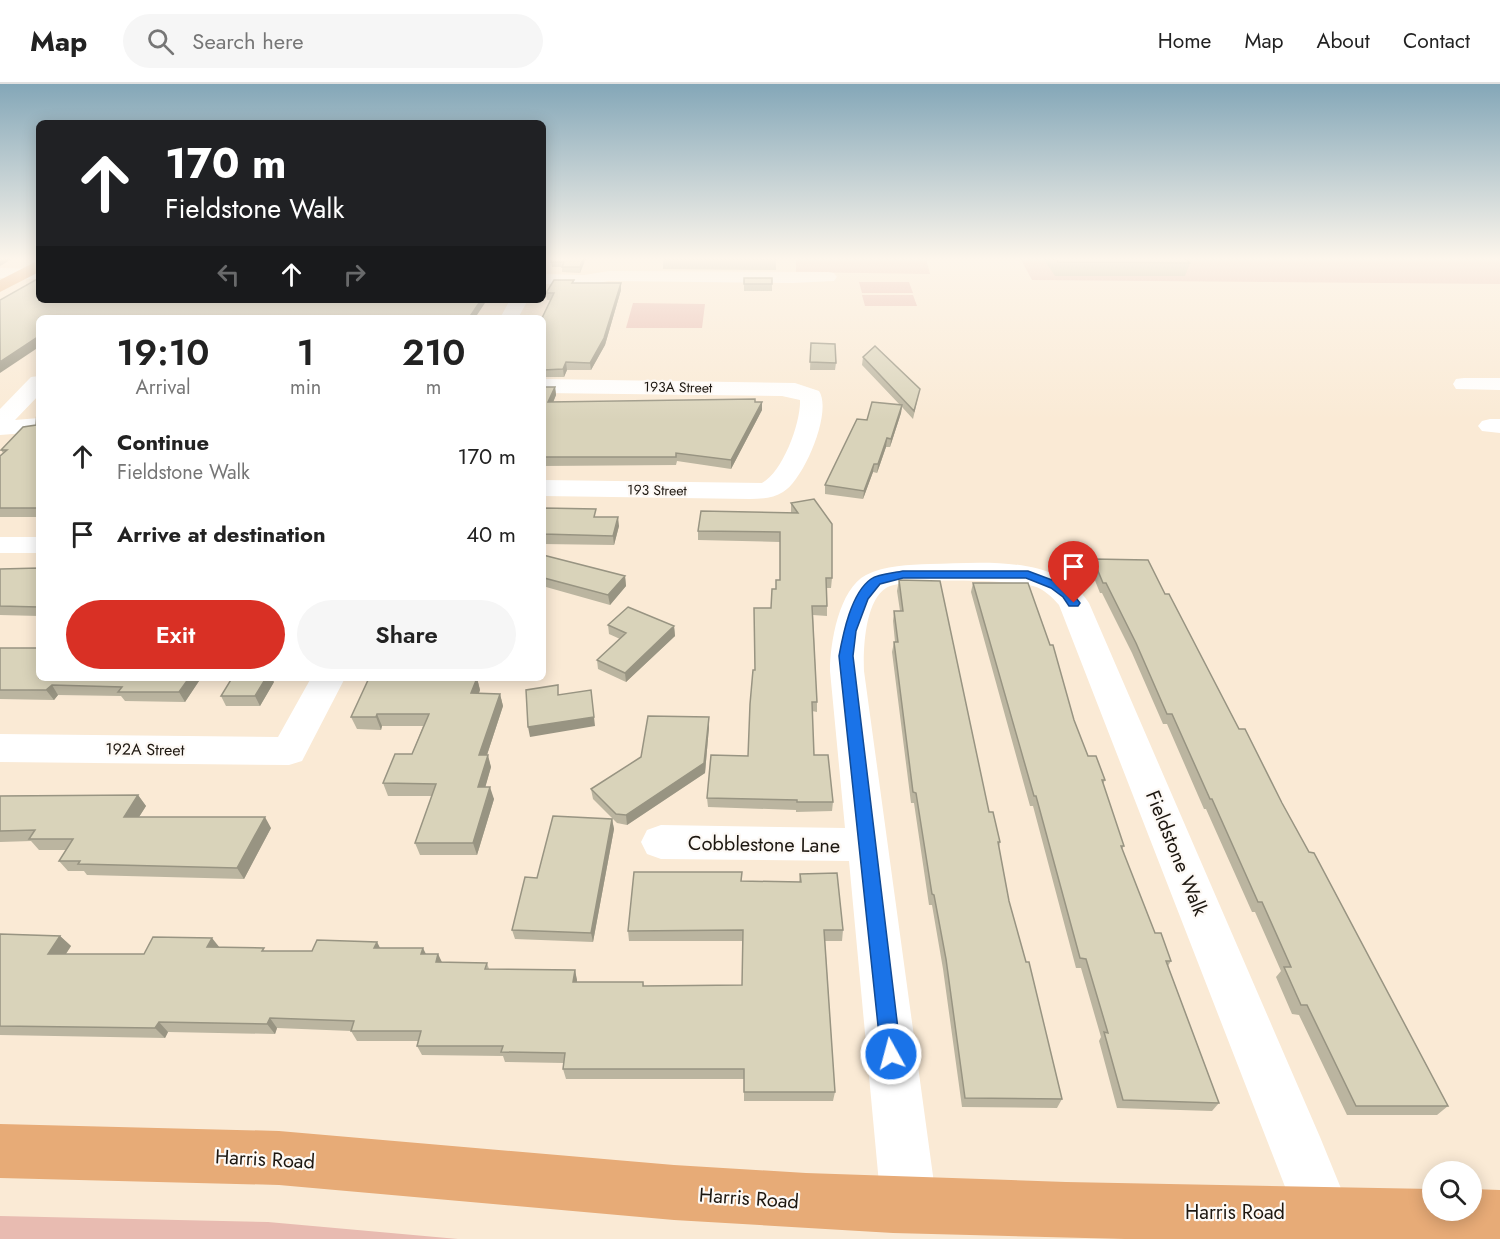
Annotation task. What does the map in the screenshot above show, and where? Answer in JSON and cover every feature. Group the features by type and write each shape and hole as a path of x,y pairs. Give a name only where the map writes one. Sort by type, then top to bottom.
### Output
{"main road":[{"name":"Harris Road","path":"0,1151 273,1158 723,1197 1063,1211 1323,1213 1500,1218"}],"street":[{"path":"1464,384 1500,384"},
{"path":"0,422 36,385"},
{"name":"193A Street","path":"546,386 782,389 795,390 811,396 812,411 800,447 782,479 770,488"},
{"path":"0,428 36,425"},
{"name":"193 Street","path":"546,488 747,491 770,488"},
{"path":"0,544 36,545"},
{"name":"Fieldstone Walk","path":"909,1205 846,664 850,631 862,599 876,582 903,574 964,573 1028,575 1055,586 1067,594 1074,603 1323,1213"},
{"name":"192A Street","path":"0,748 290,751 326,681"},
{"name":"Cobblestone Lane","path":"661,843 867,845"}],"shaded area":[{"path":"631,312 704,312 702,328 626,328"},
{"path":"0,1216 268,1222 458,1239 0,1239"}],"building":[{"path":"0,312 473,312 471,315 36,315 36,338 0,362"},
{"path":"545,312 612,312 604,338 590,363 566,362 563,369 546,370 546,315 543,315"},
{"path":"811,343 835,344 836,363 810,362"},
{"path":"875,346 920,389 914,411 863,357"},
{"path":"546,387 555,387 548,402 755,399 755,402 762,402 731,460 676,453 676,457 546,457"},
{"path":"872,402 902,405 891,439 887,438 878,464 874,464 864,491 825,485 857,419 867,420"},
{"path":"36,425 36,508 0,508 0,456 7,450 1,450 23,427"},
{"path":"814,499 832,524 832,578 826,578 827,606 812,606 817,702 812,702 814,755 828,755 833,802 707,798 711,755 748,756 750,704 753,670 755,670 754,608 771,608 772,589 776,589 776,580 780,580 780,532 698,531 701,511 798,513 791,503"},
{"path":"546,508 596,509 594,517 618,517 613,536 546,534"},
{"path":"546,556 625,576 608,595 546,579"},
{"path":"1093,559 1148,560 1165,594 1169,594 1239,729 1245,729 1309,852 1314,853 1448,1106 1356,1106 1307,1005 1301,1005 1284,967 1291,967 1262,902 1258,902 1172,714 1167,714 1136,643 1106,583 1103,583"},
{"path":"36,568 36,607 0,606 0,569"},
{"path":"899,580 940,581 989,812 993,812 1000,842 998,842 1009,901 1026,962 1029,962 1062,1099 965,1098 946,959 932,894 916,793 913,792 894,642 898,642 894,611 903,611"},
{"path":"973,583 1028,583 1050,645 1053,645 1074,720 1088,756 1096,756 1105,780 1102,780 1124,846 1121,846 1155,933 1161,933 1171,961 1166,961 1219,1103 1123,1100 1104,1032 1108,1033 1086,959 1080,958 1036,796 1034,796"},
{"path":"628,607 674,626 625,673 597,660 626,633 608,625"},
{"path":"0,648 36,648 36,681 187,681 179,692 118,692 122,687 52,685 46,690 0,690"},
{"path":"230,681 264,681 255,696 221,696"},
{"path":"368,681 476,681 471,693 500,694 479,755 488,755 478,787 490,787 473,843 415,843 436,784 383,783 395,754 412,754 429,714 377,714 376,717 351,717"},
{"path":"558,685 558,695 591,690 594,717 528,727 526,690"},
{"path":"648,716 709,717 704,763 626,815 616,814 591,789 641,757"},
{"path":"138,795 124,817 265,817 237,868 78,864 80,861 59,861 73,839 29,839 35,830 0,831 0,796"},
{"path":"553,816 612,819 591,933 512,930 525,877 537,878"},
{"path":"634,872 742,872 741,881 801,882 800,874 837,873 843,930 824,930 835,1092 744,1092 744,1069 563,1069 565,1053 501,1052 503,1046 417,1046 421,1031 351,1031 354,1021 270,1018 267,1024 159,1022 155,1028 0,1026 0,934 60,936 48,954 144,954 153,937 212,938 207,947 264,948 262,951 312,951 317,940 377,942 374,948 423,948 421,954 438,954 436,962 487,963 485,969 575,970 573,982 643,982 643,986 742,985 743,930 628,931"}],"route":[{"path":"891,1054 846,656 850,631 862,599 876,582 886,577 903,574 1028,575 1044,579 1067,594 1074,603"}]}
